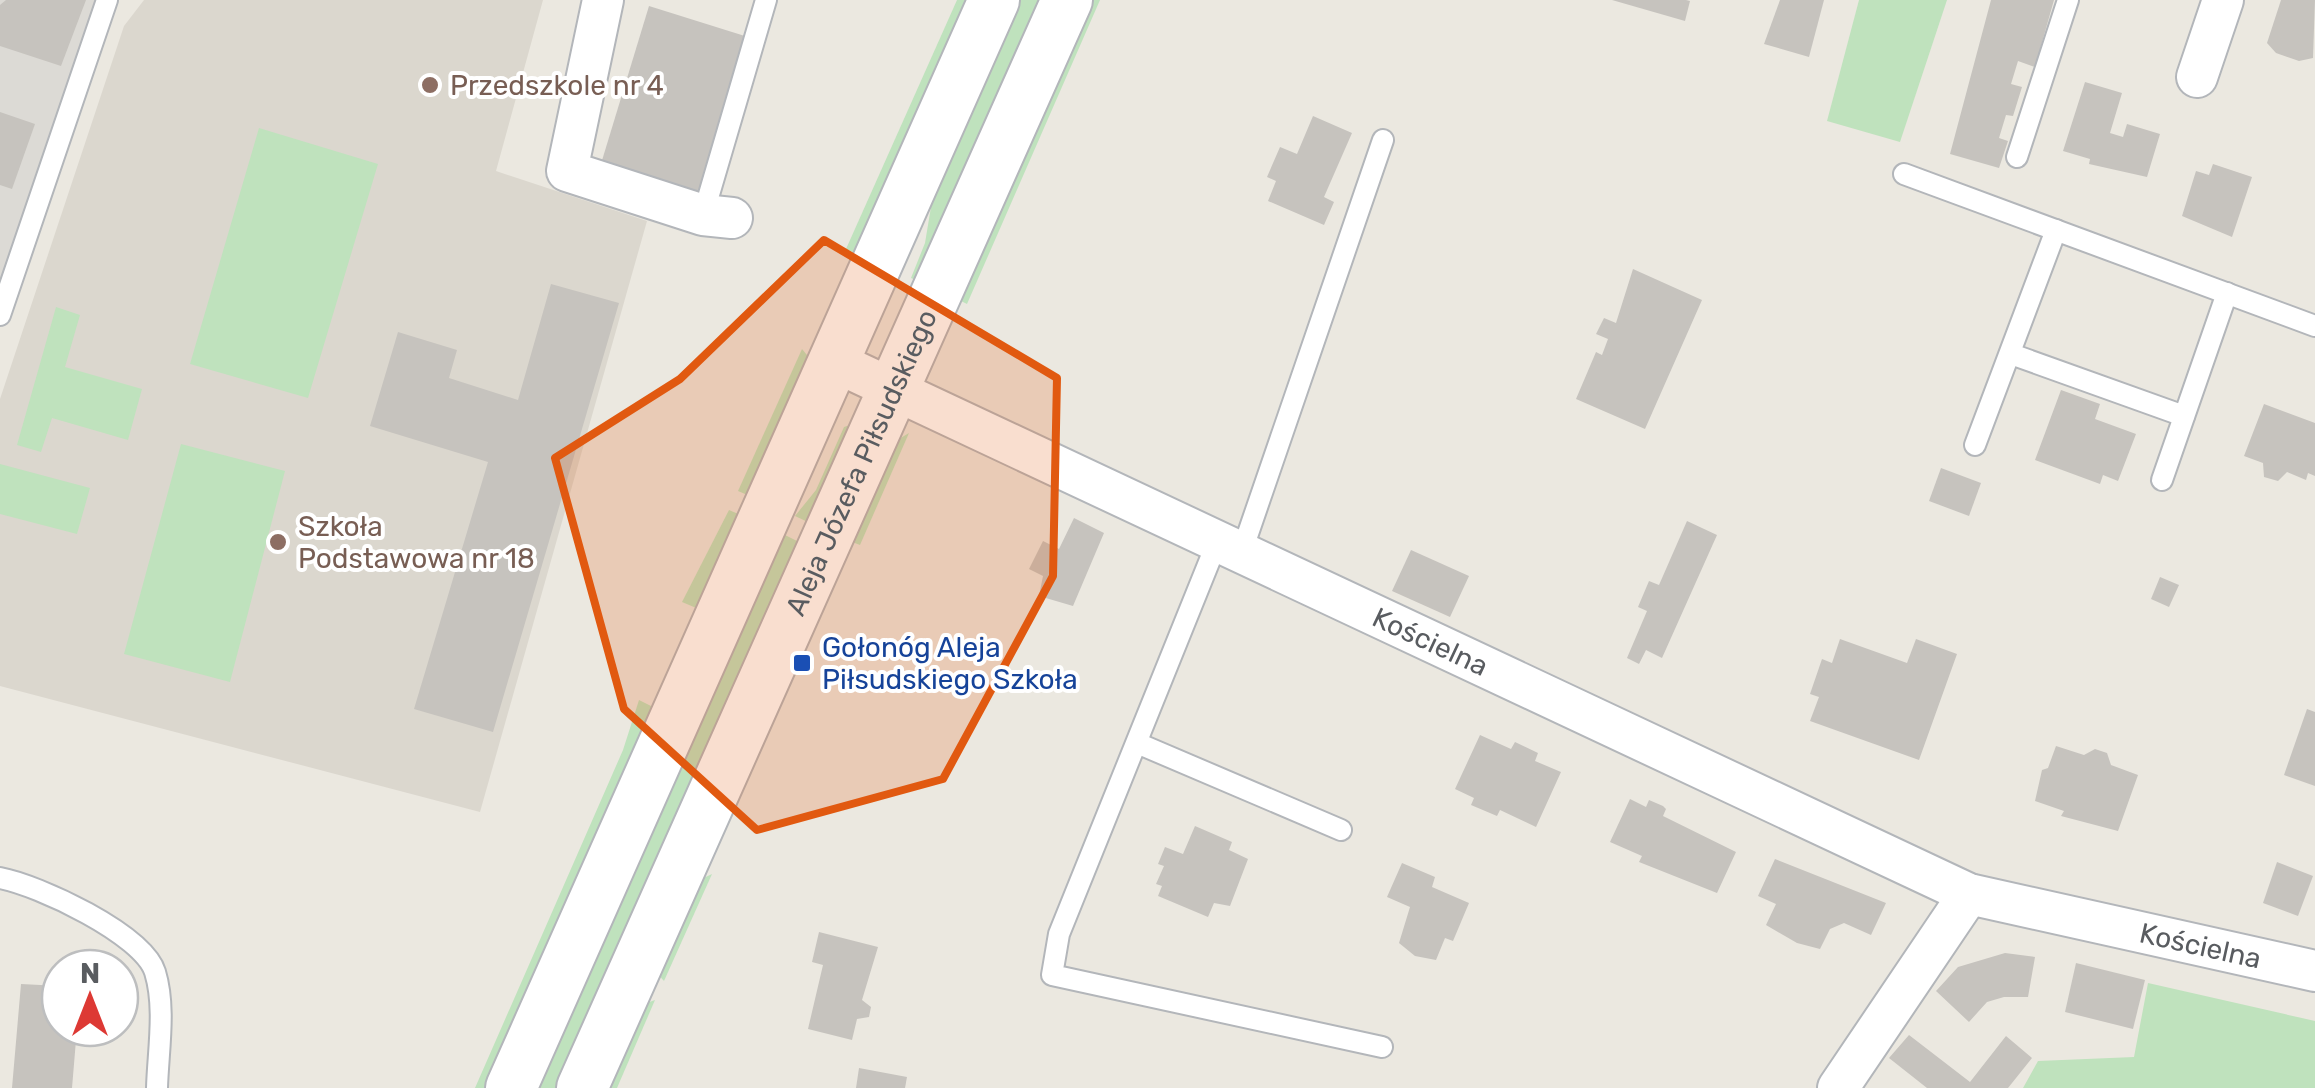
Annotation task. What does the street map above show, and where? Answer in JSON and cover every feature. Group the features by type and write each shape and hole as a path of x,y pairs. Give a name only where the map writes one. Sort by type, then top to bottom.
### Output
{"street":[{"path":"603,0 567,171 717,216"},
{"path":"511,1088 994,0"},
{"name":"Aleja Józefa Piłsudskiego","path":"582,1088 1067,0"},
{"path":"2197,77 2223,0"},
{"name":"Kościelna","path":"833,360 1968,894 2315,971"},
{"path":"1838,1088 1968,894"}],"lane":[{"path":"0,315 107,0"},
{"path":"717,216 766,0"},
{"path":"2017,157 2068,0"},
{"path":"1382,1047 1052,975 1058,934 1137,742 1230,546 1383,140"},
{"path":"1904,174 2315,326"},
{"path":"1975,444 2056,230"},
{"path":"2162,480 2227,294"},
{"path":"2011,354 2184,416"},
{"path":"1137,742 1340,830"},
{"path":"0,878 20,882 105,923 141,951 154,968 160,996 157,1088"}],"highlighted area":[{"path":"824,240 1057,378 1053,576 943,779 757,830 624,709 555,458 680,379"}],"shaded area":[{"path":"0,0 102,0 0,318"},
{"name":"Szkoła Podstawowa nr 18","path":"144,0 543,0 496,171 647,221 480,812 0,686 0,399 124,26"}],"green space":[{"path":"957,0 973,0 859,255 846,249"},
{"path":"1019,0 1045,0 920,282 911,278 925,243 934,189"},
{"path":"1088,0 1100,0 967,304 955,298"},
{"path":"1859,0 1947,0 1900,142 1827,121"},
{"path":"259,128 378,164 308,398 190,364"},
{"path":"56,307 80,315 65,367 142,389 128,440 52,418 41,452 17,445"},
{"path":"802,349 812,361 752,497 738,491"},
{"path":"844,427 853,427 812,524 795,516 816,490"},
{"path":"909,433 860,545 847,540 894,442"},
{"path":"181,444 285,471 230,682 124,654"},
{"path":"0,464 90,488 77,534 0,514"},
{"path":"729,510 743,516 701,610 682,602"},
{"path":"781,533 803,544 560,1088 533,1088"},
{"path":"639,700 657,709 487,1088 475,1088 623,750"},
{"path":"712,874 664,981 655,971 695,882"},
{"path":"2148,983 2315,1021 2315,1088 2023,1088 2038,1061 2134,1057"},
{"path":"655,1000 617,1088 603,1088 641,1005"}],"building":[{"path":"6,0 86,0 61,66 0,46 0,5"},
{"path":"1612,0 1686,0 1690,1 1685,21"},
{"path":"1780,0 1824,0 1809,57 1764,44"},
{"path":"1991,0 2054,0 2035,67 2018,61 2011,84 2022,87 2013,116 2006,115 1999,138 2008,141 1999,168 1950,154"},
{"path":"2281,0 2315,0 2313,58 2299,61 2276,53 2267,43"},
{"path":"649,6 748,37 698,197 600,167"},
{"path":"2085,82 2122,93 2110,133 2123,137 2127,124 2160,134 2147,177 2089,164 2090,159 2063,151"},
{"path":"0,112 35,124 12,189 0,185"},
{"path":"1313,116 1352,133 1324,197 1334,202 1324,225 1268,201 1276,181 1267,177 1280,147 1297,154"},
{"path":"2213,164 2252,177 2232,237 2182,216 2196,171 2209,175"},
{"path":"1633,269 1702,300 1645,429 1576,399 1596,352 1602,355 1608,339 1596,334 1604,318 1616,323"},
{"path":"551,284 619,303 493,732 414,709 488,462 370,426 398,332 457,350 449,378 518,400"},
{"path":"2061,390 2100,404 2095,419 2136,434 2118,481 2103,475 2100,484 2035,460"},
{"path":"2264,404 2315,423 2315,476 2308,473 2306,480 2287,472 2278,481 2264,477 2263,463 2244,456"},
{"path":"1941,468 1981,483 1969,516 1929,501"},
{"path":"1074,518 1104,533 1073,606 1039,596 1043,576 1029,569 1043,541 1059,549"},
{"path":"1687,521 1717,535 1662,658 1646,650 1639,664 1627,658 1647,611 1638,607 1649,581 1659,585"},
{"path":"1411,550 1469,576 1450,617 1392,591"},
{"path":"2160,577 2179,585 2169,607 2151,599"},
{"path":"1840,639 1907,663 1916,639 1957,654 1919,760 1810,721 1819,697 1810,694 1822,659 1832,663"},
{"path":"2307,709 2315,712 2315,786 2284,775"},
{"path":"1480,735 1511,749 1515,742 1538,753 1535,761 1561,772 1536,827 1500,810 1497,816 1471,805 1474,798 1455,789"},
{"path":"2056,746 2084,755 2095,749 2107,753 2111,765 2138,775 2118,831 2061,816 2064,811 2035,801 2042,770 2048,768"},
{"path":"1630,799 1646,807 1649,800 1663,806 1663,816 1736,852 1717,893 1639,862 1642,856 1610,842"},
{"path":"1195,826 1232,842 1229,850 1248,859 1230,906 1214,903 1208,917 1158,896 1162,886 1156,884 1164,866 1158,864 1165,847 1183,854"},
{"path":"1775,859 1886,903 1871,935 1844,923 1830,929 1820,949 1797,943 1766,925 1776,904 1758,896"},
{"path":"2277,862 2313,876 2298,916 2263,903"},
{"path":"1402,863 1435,877 1432,887 1469,903 1453,941 1445,938 1436,960 1415,956 1399,943 1410,907 1387,897"},
{"path":"819,932 878,947 862,1000 871,1007 869,1017 857,1019 852,1040 808,1029 823,965 812,962"},
{"path":"2005,953 2035,957 2028,997 1987,1002 1969,1022 1936,991 1958,967"},
{"path":"2076,963 2145,980 2133,1029 2065,1012"},
{"path":"21,984 40,985 40,1048 75,1048 72,1088 12,1088"},
{"path":"1909,1035 1970,1082 2006,1036 2032,1058 2008,1088 1927,1088 1889,1058"},
{"path":"859,1068 907,1077 905,1088 856,1088"}],"place":[{"name":"Przedszkole nr 4","path":"430,85"},
{"name":"Szkoła Podstawowa nr 18","path":"278,542"},
{"name":"Gołonóg Aleja Piłsudskiego Szkoła","path":"802,663"}]}
